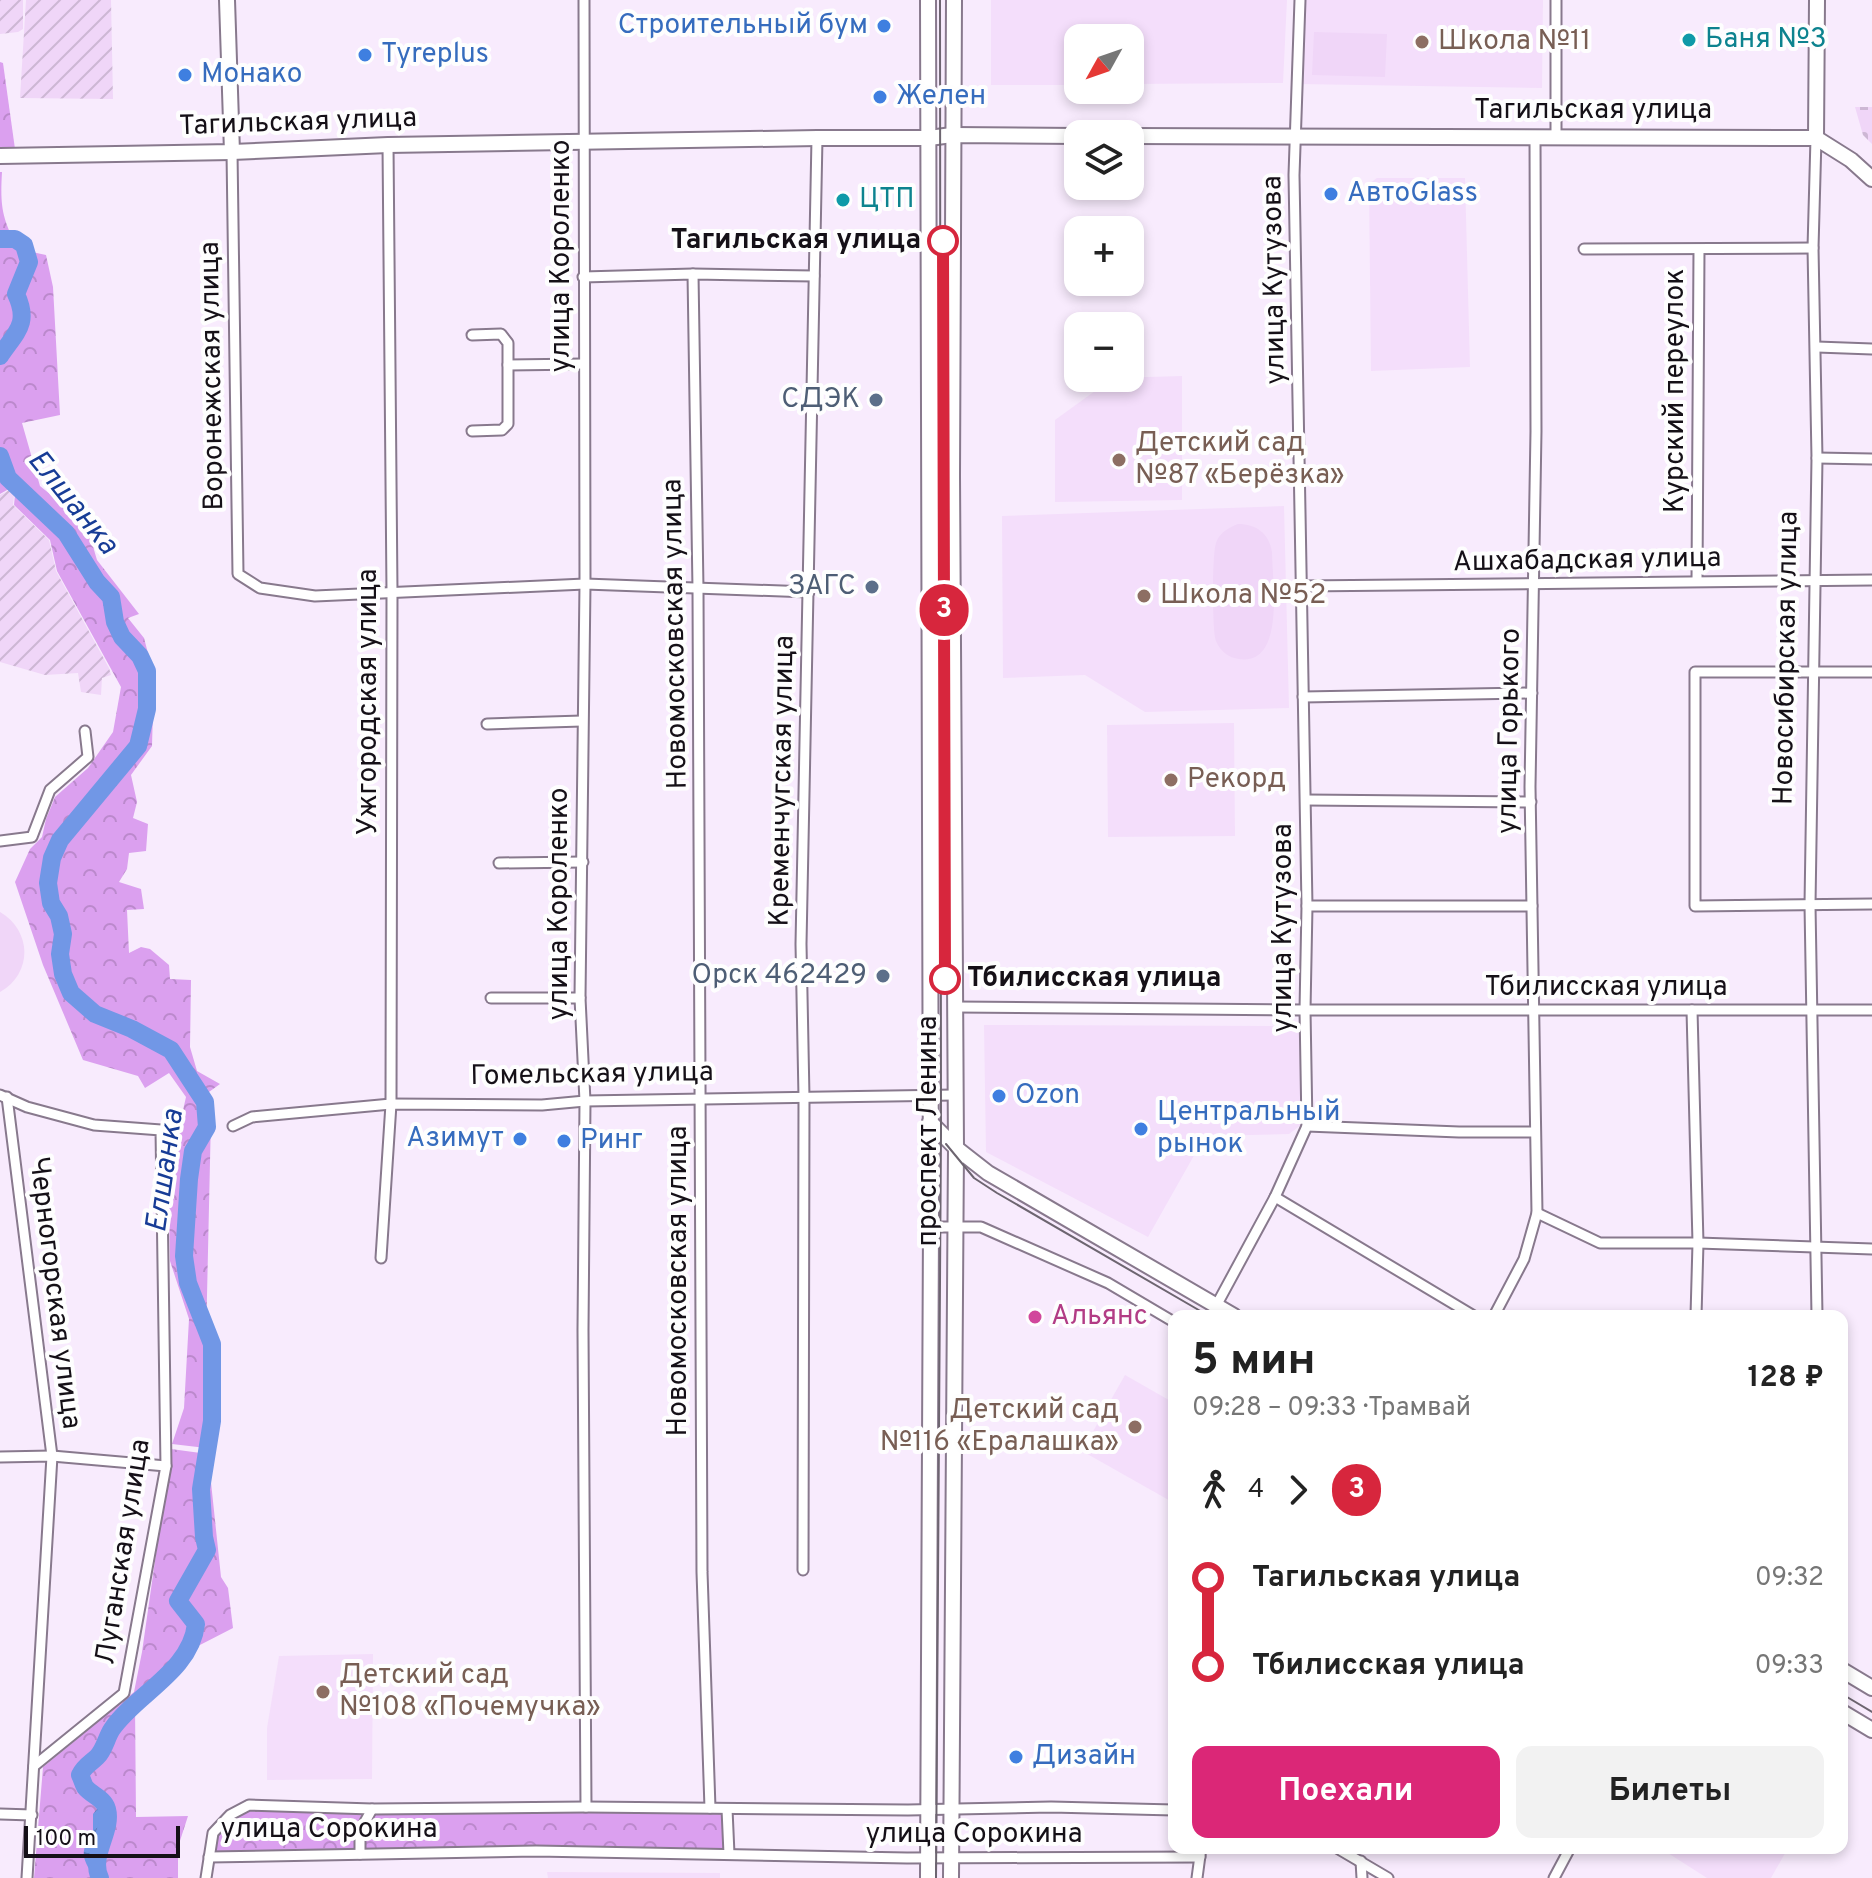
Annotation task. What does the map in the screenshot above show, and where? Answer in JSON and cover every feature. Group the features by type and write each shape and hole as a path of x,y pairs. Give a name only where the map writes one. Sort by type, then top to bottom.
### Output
{"main road":[{"path":"227,0 232,152"},
{"name":"проспект Ленина","path":"928,0 931,1096 928,1878"},
{"name":"проспект Ленина","path":"951,1878 956,1148 952,476 954,0"},
{"name":"Новосибирская улица","path":"1816,138 1817,0"},
{"name":"Тагильская улица","path":"4,156 232,152 388,145 1064,136"},
{"name":"Тагильская улица","path":"1144,136 1816,138"},
{"path":"1816,138 1851,160 1872,179"},
{"path":"930,1122 988,1173 1223,1310"},
{"path":"1848,1674 1872,1688"},
{"path":"1848,1716 1872,1730"}],"street":[{"name":"улица Короленко","path":"584,0 585,584 580,998 585,1101 586,1807"},
{"name":"улица Кутузова","path":"1216,1306 1275,1197 1307,1126 1306,800 1294,136 1300,0"},
{"path":"1556,0 1556,138"},
{"name":"улица Горького","path":"1497,1310 1524,1259 1537,1213 1531,802 1535,137"},
{"name":"Кременчугская улица","path":"803,1570 804,1097 801,944 817,138"},
{"name":"Новосибирская улица","path":"1816,138 1813,248 1817,458 1810,905 1817,1310"},
{"name":"Ужгородская улица","path":"381,1258 391,1104 392,592 388,145"},
{"name":"Воронежская улица","path":"232,152 238,574 260,588 315,596 392,592"},
{"path":"1584,249 1813,248"},
{"name":"Курский переулок","path":"1697,581 1699,250"},
{"path":"583,277 693,274 814,276"},
{"name":"Новомосковская улица","path":"693,274 698,589 702,1556 710,1808"},
{"path":"929,306 953,305"},
{"path":"472,335 501,334 508,343 508,424 502,430 472,431"},
{"path":"1817,347 1872,349"},
{"path":"508,365 583,364"},
{"path":"1817,458 1872,459"},
{"path":"929,476 952,476"},
{"path":"929,534 953,534"},
{"name":"Ашхабадская улица","path":"1302,586 1872,580"},
{"path":"392,592 585,584 809,592"},
{"path":"1872,672 1695,672 1695,906 1872,904"},
{"path":"929,678 954,679"},
{"path":"1303,697 1532,693"},
{"path":"487,724 582,721"},
{"path":"0,841 32,837 50,790 88,757 85,731"},
{"path":"1306,800 1531,802"},
{"path":"499,863 583,862"},
{"path":"930,894 955,894"},
{"path":"1307,906 1532,906"},
{"path":"491,998 580,998"},
{"name":"Тбилисская улица","path":"956,1007 1872,1010"},
{"path":"1692,1010 1698,1243 1696,1310"},
{"name":"Гомельская улица","path":"233,1126 252,1117 391,1104 542,1105 585,1101 954,1095"},
{"name":"Луганская улица","path":"4,1096 27,1107 94,1125 161,1130 166,1466 124,1693 34,1766"},
{"name":"Черногорская улица","path":"4,1096 52,1456 27,1878"},
{"path":"1307,1126 1535,1132"},
{"path":"1275,1197 1464,1310"},
{"path":"1537,1213 1600,1243 1872,1249"},
{"path":"931,1227 981,1227 1108,1283 1168,1318"},
{"path":"0,1457 52,1456 166,1466"},
{"path":"931,1571 952,1571"},
{"name":"улица Сорокина","path":"1168,1810 372,1809 249,1805 230,1815 213,1833 209,1857 536,1851 928,1858 1168,1853"},
{"path":"360,1854 360,1831 372,1809"},
{"path":"727,1809 729,1854"},
{"path":"0,1814 32,1815"},
{"path":"1197,1878 1200,1854"},
{"path":"1348,1854 1388,1878"},
{"path":"1554,1878 1567,1854"},
{"path":"206,1878 209,1857"},
{"path":"1361,1861 1362,1878"}],"shaded area":[{"path":"991,0 1287,0 1283,83 1144,84 1144,24 1064,24 1064,85 991,85"},
{"name":"Школа №11","path":"1302,0 1543,0 1542,88 1299,84"},
{"path":"1377,178 1465,178 1470,367 1371,371 1369,184"},
{"name":"Детский сад №87 «Берёзка»","path":"1182,376 1182,500 1055,502 1055,420 1094,392 1144,392 1144,377"},
{"name":"Школа №52","path":"1284,506 1289,708 1145,712 1085,675 1003,678 1002,516"},
{"name":"Рекорд","path":"1234,723 1235,836 1108,837 1107,725"},
{"name":"Центральный рынок","path":"984,1025 1300,1026 1301,1125 1289,1134 1205,1136 1148,1237 986,1152"},
{"name":"Детский сад №116 «Ералашка»","path":"1125,1375 1168,1400 1168,1500 1082,1451"},
{"name":"Детский сад №108 «Почемучка»","path":"373,1654 372,1779 267,1780 267,1728 279,1656"},
{"path":"1669,1854 1785,1854 1771,1878 1707,1878"},
{"path":"547,1872 720,1873 720,1878 548,1878"}],"green space":[{"path":"0,0 23,0 23,29 0,34"},
{"path":"26,0 111,0 113,99 20,98"},
{"path":"1314,32 1387,34 1385,77 1312,75"},
{"path":"0,62 3,63 15,149 0,149"},
{"path":"1855,107 1872,107 1872,144 1863,135"},
{"path":"0,172 3,212 18,249 46,255 53,287 60,415 22,423 40,486 86,523 97,560 139,614 128,618 144,638 154,676 152,746 131,775 137,802 133,818 148,824 146,851 129,853 127,869 119,882 141,889 144,909 127,910 129,953 141,947 150,949 169,965 170,979 191,980 190,1047 197,1071 220,1084 202,1097 202,1109 211,1117 206,1341 216,1416 213,1441 207,1440 206,1448 172,1444 184,1408 189,1319 170,1261 167,1125 181,1119 186,1097 169,1073 145,1088 138,1076 83,1060 43,965 15,882 30,849 42,837 55,797 88,768 113,732 121,687 57,571 50,540 14,505 16,485 0,494"},
{"path":"15,487 13,505 49,540 56,571 109,668 111,675 102,678 101,695 81,692 78,673 45,675 0,662 0,495"},
{"path":"1238,524 1256,528 1268,540 1272,552 1274,600 1270,635 1264,649 1254,658 1239,659 1225,653 1216,641 1213,592 1216,543 1224,531"},
{"path":"0,912 18,930 24,952 18,974 0,992"},
{"path":"171,1449 208,1454 221,1577 228,1588 233,1628 198,1646 135,1704 136,1817 188,1816 178,1847 178,1878 34,1878 43,1767 134,1692"},
{"path":"249,1805 727,1809 729,1854 209,1857 213,1833"}],"water":[{"path":"101,1804 107,1825 99,1847 99,1866 105,1878 96,1878 85,1861 84,1851 93,1835 93,1814"}],"waterway":[{"name":"Елшанка","path":"0,239 15,239 24,245 29,262 16,294 22,313 19,327 0,356"},
{"name":"Елшанка","path":"0,456 8,478 66,533 97,582 111,597 115,622 122,637 140,656 147,671 147,709 138,746 60,840 52,858 48,883 51,903 59,916 63,934 60,954 63,974 71,993 95,1014 171,1050 205,1102 207,1127 193,1151 184,1256 188,1283 212,1344 212,1421 201,1489 207,1550 178,1601 196,1624 192,1641 174,1669 122,1716 100,1754 80,1775 85,1787 107,1809 107,1826 97,1861 100,1878"}],"tram line":[{"path":"936,1878 941,1132 940,0"},
{"name":"3","path":"943,241 945,979"},
{"path":"946,1144 974,1178 1199,1310"},
{"path":"1848,1698 1872,1712"}],"place":[{"name":"Строительный бум","path":"884,26"},
{"name":"Баня №3","path":"1689,40"},
{"name":"Школа №11","path":"1422,42"},
{"name":"Tyreplus","path":"365,55"},
{"name":"Монако","path":"185,75"},
{"name":"Желен","path":"880,97"},
{"name":"АвтоGlass","path":"1331,194"},
{"name":"ЦТП","path":"843,200"},
{"name":"Тагильская улица","path":"943,241"},
{"name":"СДЭК","path":"876,400"},
{"name":"Детский сад №87 «Берёзка»","path":"1119,460"},
{"name":"ЗАГС","path":"872,587"},
{"name":"Школа №52","path":"1144,596"},
{"name":"Рекорд","path":"1171,780"},
{"name":"Орск 462429","path":"883,976"},
{"name":"Тбилисская улица","path":"945,979"},
{"name":"Ozon","path":"999,1096"},
{"name":"Центральный рынок","path":"1141,1129"},
{"name":"Азимут","path":"520,1139"},
{"name":"Ринг","path":"564,1141"},
{"name":"Альянс","path":"1035,1317"},
{"name":"Детский сад №116 «Ералашка»","path":"1135,1427"},
{"name":"Детский сад №108 «Почемучка»","path":"323,1692"},
{"name":"Дизайн","path":"1016,1757"}]}
